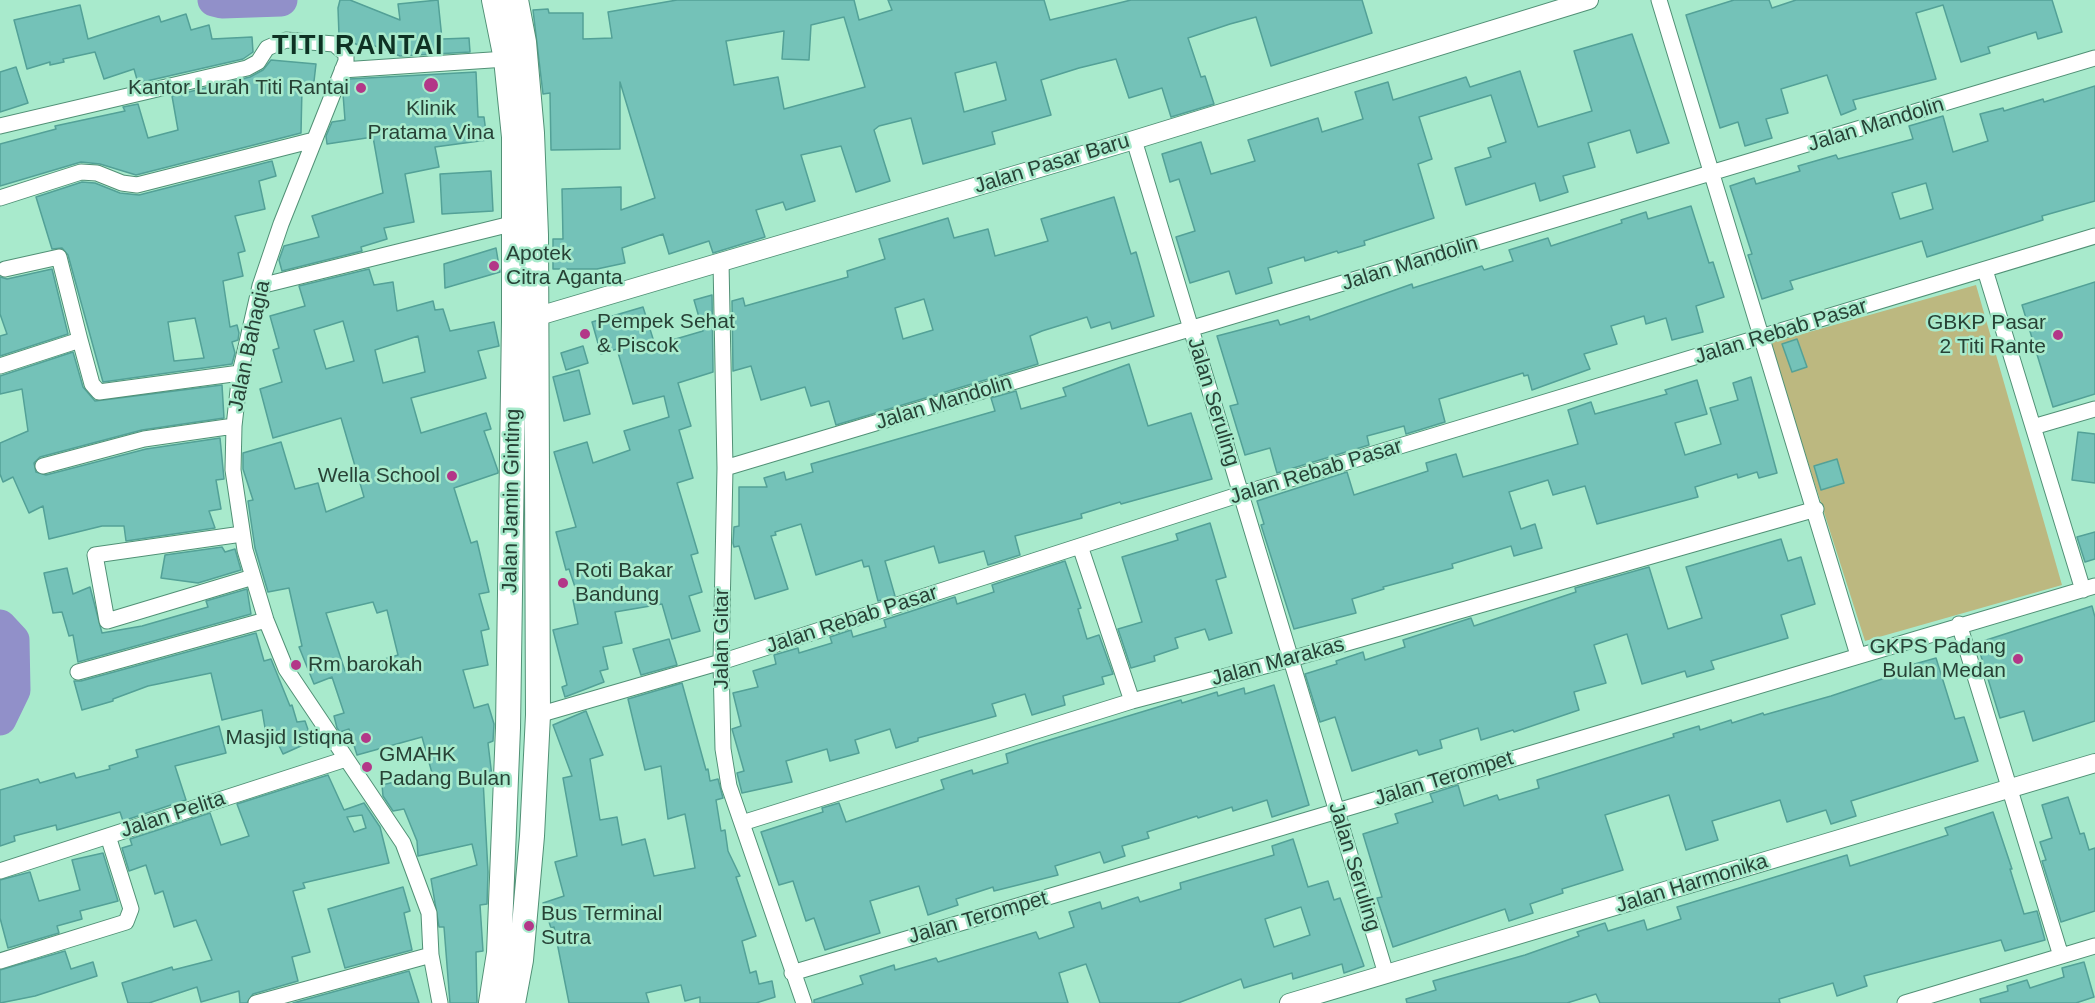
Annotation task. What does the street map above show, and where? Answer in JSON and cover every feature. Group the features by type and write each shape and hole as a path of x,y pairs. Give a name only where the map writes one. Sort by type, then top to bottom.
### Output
{"main road":[{"name":"Jalan Jamin Ginting","path":"494,0 506,59 514,137 515,223 525,320 538,715 531,847 521,960 513,1003"},
{"name":"Jalan Jamin Ginting","path":"491,1003 499,953 532,133 524,42 516,0"}],"street":[{"name":"Jalan Pasar Baru","path":"525,320 1134,140 1589,0"},
{"path":"1659,0 1816,509 1858,655"},
{"path":"0,126 246,68 258,62 267,48 286,40 338,46 346,54 342,70 506,59"},
{"name":"Jalan Mandolin","path":"724,468 2095,58"},
{"name":"Jalan Bahagia","path":"342,70 260,286 240,373 234,426 233,470 242,534 266,620 286,669 403,843 429,913 431,955 440,1003"},
{"path":"0,198 81,172 97,173 122,183 137,185 314,140"},
{"name":"Jalan Seruling","path":"1134,140 1386,974"},
{"path":"260,286 515,223"},
{"name":"Jalan Rebab Pasar","path":"538,715 721,662 1241,494 2095,236"},
{"path":"5,269 59,257 92,384 99,392 240,373"},
{"name":"Jalan Gitar","path":"721,262 724,468 721,662 723,749 729,786 804,1003"},
{"path":"1984,270 2033,427 2089,588"},
{"path":"0,366 80,340"},
{"path":"2033,427 2095,409"},
{"path":"43,466 144,440 234,426"},
{"name":"Jalan Marakas","path":"742,823 1131,701 1291,659 1816,509"},
{"path":"242,534 95,555 107,621 253,577"},
{"path":"1080,546 1131,701"},
{"name":"Jalan Terompet","path":"792,973 1959,624 2089,588"},
{"path":"78,672 266,620"},
{"path":"1959,624 2061,956"},
{"name":"Jalan Pelita","path":"0,872 346,759"},
{"name":"Jalan Harmonika","path":"1289,1003 2095,763"},
{"path":"0,961 123,924 129,919 130,905 108,836"},
{"path":"1905,1003 2095,946"},
{"path":"256,1003 431,955"}],"shaded area":[{"path":"1976,285 2062,585 1865,641 1770,343"}],"building":[{"path":"340,0 350,0 400,20 398,4 438,0 442,39 469,38 470,52 400,56 360,40 358,45 339,36"},
{"path":"677,0 854,0 859,20 892,10 888,0 1044,0 1050,20 1131,0 1362,0 1372,33 1271,66 1256,17 1230,24 1188,38 1201,77 1205,76 1214,104 1171,117 1162,88 1129,98 1116,59 1079,68 1041,80 1051,115 992,132 995,144 923,164 911,118 879,126 874,130 890,181 856,192 841,146 801,155 815,201 786,210 783,202 756,210 765,237 713,253 709,241 669,254 663,234 622,248 625,263 597,269 553,269 553,239 563,239 562,189 621,187 621,210 655,198 620,82 620,149 551,150 550,93 543,94 533,10 548,9 549,13 583,13 583,39 612,38 608,12","holes":["844,17 865,87 784,109 778,77 734,85 726,41 784,31 782,59 809,60 811,25","996,62 1006,100 964,112 955,73"]},
{"path":"1734,0 1769,0 1772,8 1796,0 2052,0 2062,32 2038,39 2036,32 1988,47 1990,53 1961,62 1943,5 1916,13 1936,79 1853,100 1856,109 1841,115 1827,75 1781,89 1788,113 1766,119 1772,138 1745,146 1738,122 1720,128 1686,15"},
{"path":"80,5 88,39 159,16 161,22 186,14 191,30 209,25 212,39 252,37 253,52 243,59 138,83 134,69 104,79 95,52 63,59 64,62 50,65 50,62 27,69 14,20"},
{"path":"1632,34 1669,143 1637,153 1630,130 1588,143 1595,167 1563,176 1568,192 1540,201 1535,183 1466,205 1455,168 1491,157 1488,148 1506,142 1491,95 1419,117 1432,159 1418,164 1434,218 1364,241 1365,245 1305,261 1304,257 1268,268 1272,283 1236,294 1229,271 1190,283 1176,237 1195,231 1179,179 1170,182 1162,154 1201,142 1211,174 1255,161 1248,140 1318,118 1322,132 1363,119 1355,92 1388,82 1393,100 1466,77 1470,87 1520,71 1538,127 1592,111 1574,51"},
{"path":"271,60 316,64 313,90 302,88 301,133 136,175 100,164 81,162 0,186 0,144 56,129 55,126 125,111 123,107 138,104 148,138 178,130 172,96 250,77 263,70"},
{"path":"16,67 28,103 0,112 0,72"},
{"path":"476,72 478,117 484,117 487,140 435,147 439,167 405,174 414,222 384,228 387,239 361,247 362,251 282,271 279,260 284,246 319,237 312,216 383,193 373,137 327,144 326,136 332,122 345,120 343,94 349,79"},
{"path":"2095,86 2095,201 2042,216 2043,220 1927,257 1922,241 1790,281 1793,289 1762,299 1748,255 1752,254 1730,186 1754,178 1756,184 1800,171 1798,166 1836,155 1838,159 1913,139 1909,126 1943,116 1953,152 1988,141 1980,114 2003,108 2004,111 2043,99 2044,102","holes":["1926,183 1933,209 1900,219 1892,193"]},
{"path":"272,161 276,176 259,181 265,209 235,216 245,251 238,253 243,276 223,281 230,327 237,325 239,333 238,340 232,342 235,353 232,364 103,382 68,255 62,248 52,249 36,197 82,182 95,183 120,193 139,195","holes":["195,318 204,358 174,361 168,322"]},
{"path":"491,171 493,211 442,214 440,174"},
{"path":"1114,197 1131,254 1136,252 1154,316 1112,329 1110,322 1091,328 1087,317 1042,331 1030,336 1038,364 836,425 829,401 811,406 805,387 761,400 751,366 733,371 732,301 743,298 745,306 848,277 847,271 885,259 879,239 948,218 954,238 988,229 995,256 1048,241 1041,219","holes":["924,299 933,330 903,339 895,308"]},
{"path":"1691,206 1709,263 1713,262 1724,297 1696,306 1703,332 1672,340 1666,318 1646,324 1644,316 1611,326 1617,344 1584,354 1590,369 1532,390 1528,375 1524,376 1523,373 1439,399 1445,422 1406,434 1404,426 1367,436 1369,445 1277,473 1270,448 1245,455 1230,406 1238,404 1217,336 1278,320 1280,325 1309,316 1310,320 1412,284 1413,288 1482,266 1484,270 1513,261 1509,250 1548,238 1551,246 1622,223 1621,220 1646,212 1648,219"},
{"path":"496,248 500,272 445,288 444,264"},
{"path":"52,269 68,334 0,356 0,336 7,334 0,314 0,277 7,279"},
{"path":"369,269 374,285 393,282 397,311 433,301 435,310 443,309 450,331 494,322 499,346 478,351 486,378 411,398 421,433 486,413 491,429 484,431 498,471 498,473 454,488 471,543 477,541 489,592 479,594 489,629 481,631 488,665 463,670 474,708 488,704 494,724 493,741 488,743 492,777 483,779 488,872 487,904 480,905 483,951 476,952 477,1003 450,1003 444,927 439,927 431,879 477,865 472,844 418,856 417,841 404,809 393,811 383,796 382,785 432,773 422,737 357,755 349,729 340,732 337,728 334,716 344,713 332,677 314,684 299,647 302,646 289,588 268,592 255,548 248,501 253,500 243,469 243,453 281,442 295,489 318,483 326,512 364,497 341,418 273,438 260,389 282,382 273,350 279,348 270,316 305,306 299,286","holes":["343,321 354,361 326,369 314,330","418,336 425,372 383,383 375,350","373,602 377,613 387,610 398,655 345,671 326,613"]},
{"name":"GBKP Pasar 2 Titi Rante","path":"2095,282 2095,394 2053,407 2022,305"},
{"path":"712,295 713,372 678,383 691,426 679,430 693,478 677,483 698,553 691,555 702,592 689,596 700,631 672,639 662,604 615,612 622,643 603,647 608,669 600,671 604,682 565,697 562,687 567,685 553,630 578,624 573,600 579,599 569,569 566,570 556,532 576,527 554,452 587,442 593,463 630,450 624,431 669,417 664,396 633,404 617,349 601,354 592,322 643,307 655,345 703,331 694,300"},
{"path":"1797,339 1807,367 1792,372 1782,344"},
{"path":"583,346 588,363 566,370 561,353"},
{"path":"73,352 83,387 95,401 222,385 224,418 142,430 40,457 34,463 36,472 46,475 146,449 220,438 224,479 216,480 221,509 209,511 215,528 126,541 124,526 102,526 49,539 43,506 29,513 13,477 3,482 0,474 0,443 28,431 22,389 0,394 0,376"},
{"path":"1129,364 1148,426 1191,413 1212,479 1121,504 1120,502 1081,514 1082,518 1015,536 1020,555 988,565 984,551 939,563 934,546 885,561 895,596 878,601 869,566 864,567 862,560 816,575 801,524 775,532 776,535 771,536 788,589 755,599 739,546 734,547 733,543 734,527 739,526 739,487 767,487 764,478 784,472 786,480 813,472 811,464 995,411 991,398 1016,391 1021,409 1066,396 1063,388"},
{"path":"579,370 590,414 564,421 553,377"},
{"path":"1751,377 1777,473 1759,478 1757,472 1738,478 1737,474 1695,487 1698,497 1597,524 1585,486 1553,495 1548,480 1509,492 1521,529 1535,524 1542,548 1514,556 1511,546 1452,564 1453,568 1383,587 1384,589 1352,599 1356,613 1294,629 1261,525 1264,524 1257,501 1347,472 1354,495 1428,471 1426,463 1456,454 1463,477 1578,444 1568,410 1591,402 1595,414 1667,394 1665,390 1697,380 1707,414 1675,423 1685,455 1721,444 1710,408 1738,400 1733,383"},
{"path":"2078,432 2095,434 2095,483 2072,480"},
{"path":"1837,459 1844,483 1821,490 1814,466"},
{"path":"1210,523 1226,577 1216,580 1232,633 1209,640 1205,629 1175,638 1178,648 1154,656 1155,661 1131,668 1118,629 1142,622 1122,557 1178,540 1176,534"},
{"path":"2095,532 2095,559 2085,562 2077,537"},
{"path":"1781,539 1788,561 1801,557 1815,604 1781,615 1788,638 1711,661 1714,669 1687,677 1685,671 1642,684 1627,634 1594,645 1606,683 1574,692 1579,710 1514,732 1513,730 1481,740 1478,728 1440,740 1442,748 1419,755 1417,750 1352,771 1335,717 1320,722 1305,674 1337,664 1336,661 1363,652 1365,660 1405,647 1403,640 1471,618 1474,626 1576,592 1575,588 1649,567 1668,629 1702,618 1686,567"},
{"path":"222,547 225,552 235,549 241,570 198,583 161,578 165,555"},
{"path":"1065,561 1081,608 1078,609 1087,639 1099,635 1113,674 1102,677 1104,684 1063,696 1065,705 1032,715 1025,694 992,704 996,716 918,738 918,741 896,748 890,729 855,740 859,753 830,761 827,749 786,761 792,782 742,793 737,773 744,771 732,729 741,726 733,693 758,687 753,671 776,664 774,655 798,648 799,653 832,643 830,637 851,630 853,637 886,627 884,620 955,597 957,604 994,592 992,585"},
{"path":"67,568 73,594 90,587 102,633 142,626 208,607 206,601 247,589 251,614 78,662 73,635 69,636 62,612 53,613 44,573"},
{"path":"2092,606 2095,617 2095,721 2033,741 2024,711 2000,718 1977,643"},
{"path":"256,633 264,661 271,659 290,706 292,705 297,722 305,721 312,741 283,754 273,733 266,734 262,710 222,720 211,673 148,686 113,699 113,701 82,710 74,681"},
{"path":"669,639 677,665 641,675 633,649"},
{"path":"1936,658 1955,719 1964,717 1978,761 1851,801 1856,816 1831,824 1826,810 1787,822 1780,800 1712,821 1718,840 1686,850 1669,795 1605,815 1623,870 1562,889 1563,893 1530,904 1533,913 1509,921 1505,909 1393,947 1377,898 1382,897 1363,834 1398,823 1395,814 1433,802 1430,794 1458,785 1464,806 1497,795 1499,800 1539,788 1537,780 1674,737 1673,734 1699,726 1700,730 1731,720 1732,723 1831,696 1906,671 1904,667"},
{"path":"682,683 710,781 718,779 723,798 716,800 721,831 725,830 728,851 740,876 736,877 756,936 742,941 750,973 756,971 759,984 772,981 775,997 756,1003 700,1003 700,997 685,1001 681,985 646,993 649,1003 569,1003 554,927 551,928 543,903 564,896 555,862 577,856 563,778 572,776 553,725 586,711 603,755 590,759 600,820 617,817 622,845 645,839 654,876 695,868 685,814 668,819 661,766 645,770 628,699"},
{"path":"1274,685 1309,805 1272,817 1267,800 1233,811 1232,807 1198,818 1197,816 1147,832 1149,838 1122,846 1125,856 1104,863 1100,852 1055,866 1058,875 994,891 993,887 956,899 958,905 928,915 919,886 870,901 880,933 825,950 814,918 806,921 793,881 779,885 761,832 823,812 822,808 839,803 846,822 944,789 941,780 972,770 973,774 1008,763 1006,754 1036,744 1181,700 1182,703 1217,692 1218,696 1244,688 1245,694"},
{"path":"219,726 226,753 175,766 186,800 123,821 120,812 57,830 56,825 14,836 15,841 0,846 0,790 38,779 40,783 74,773 76,778 110,769 109,766 138,757 136,750"},
{"path":"328,775 344,810 364,803 380,827 389,863 303,883 305,888 293,891 310,952 292,957 298,981 253,994 247,1003 240,1003 239,991 201,1002 197,987 149,1003 128,1003 122,983 172,967 173,970 212,960 196,920 174,927 163,891 155,894 146,865 129,871 122,848 132,845 130,839 210,813 221,845 249,836 237,804","holes":["362,815 366,828 354,832 347,817"]},
{"path":"2068,797 2080,834 2084,833 2089,850 2095,848 2095,911 2061,922 2042,861 2046,860 2040,842 2052,838 2042,805"},
{"path":"1993,812 2024,914 2037,911 2045,940 2005,951 2001,940 1864,976 1867,986 1837,996 1833,983 1779,999 1780,1003 1600,1003 1596,994 1567,1003 1407,1003 1406,999 1436,990 1433,981 1525,955 1579,936 1577,932 1605,923 1608,931 1644,920 1647,930 1681,919 1677,907 1847,855 1850,866 1948,835 1945,828"},
{"path":"1293,839 1308,887 1328,881 1334,900 1340,898 1364,966 1344,973 1342,964 1293,979 1292,973 1244,988 1241,979 1178,1003 1100,1003 1086,964 1059,973 1068,1003 814,1003 814,1000 863,984 860,976 894,965 895,970 936,958 938,962 1036,932 1039,939 1074,927 1069,912 1100,902 1102,909 1138,897 1140,902 1181,889 1180,883 1274,855 1272,846","holes":["1301,907 1310,935 1274,947 1265,919"]},
{"path":"103,853 118,901 80,911 82,919 57,926 59,933 8,948 0,918 0,880 30,872 39,901 80,890 72,860"},
{"path":"403,887 410,911 404,913 412,950 345,968 328,909"},
{"path":"65,951 71,969 93,962 97,976 35,996 0,1003 0,970"},
{"path":"2084,962 2094,997 2076,1003 1981,1003 1980,999 2008,991 2007,986 2027,980 2030,988 2064,977 2062,968"},
{"path":"409,971 419,1003 293,1003"}],"waterway":[{"path":"214,0 222,2 281,0"},
{"path":"0,626 13,640 14,690 0,719"}],"place":[{"name":"Klinik Pratama Vina","path":"431,85"},
{"name":"Kantor Lurah Titi Rantai","path":"361,88"},
{"name":"Apotek Citra Aganta","path":"494,266"},
{"name":"Pempek Sehat & Piscok","path":"585,334"},
{"name":"GBKP Pasar 2 Titi Rante","path":"2058,335"},
{"name":"Wella School","path":"452,476"},
{"name":"Roti Bakar Bandung","path":"563,583"},
{"name":"GKPS Padang Bulan Medan","path":"2018,659"},
{"name":"Rm barokah","path":"296,665"},
{"name":"Masjid Istiqna","path":"366,738"},
{"name":"GMAHK Padang Bulan","path":"367,767"},
{"name":"Bus Terminal Sutra","path":"529,926"}],"district":[{"name":"TITI RANTAI","path":"358,47"}]}
